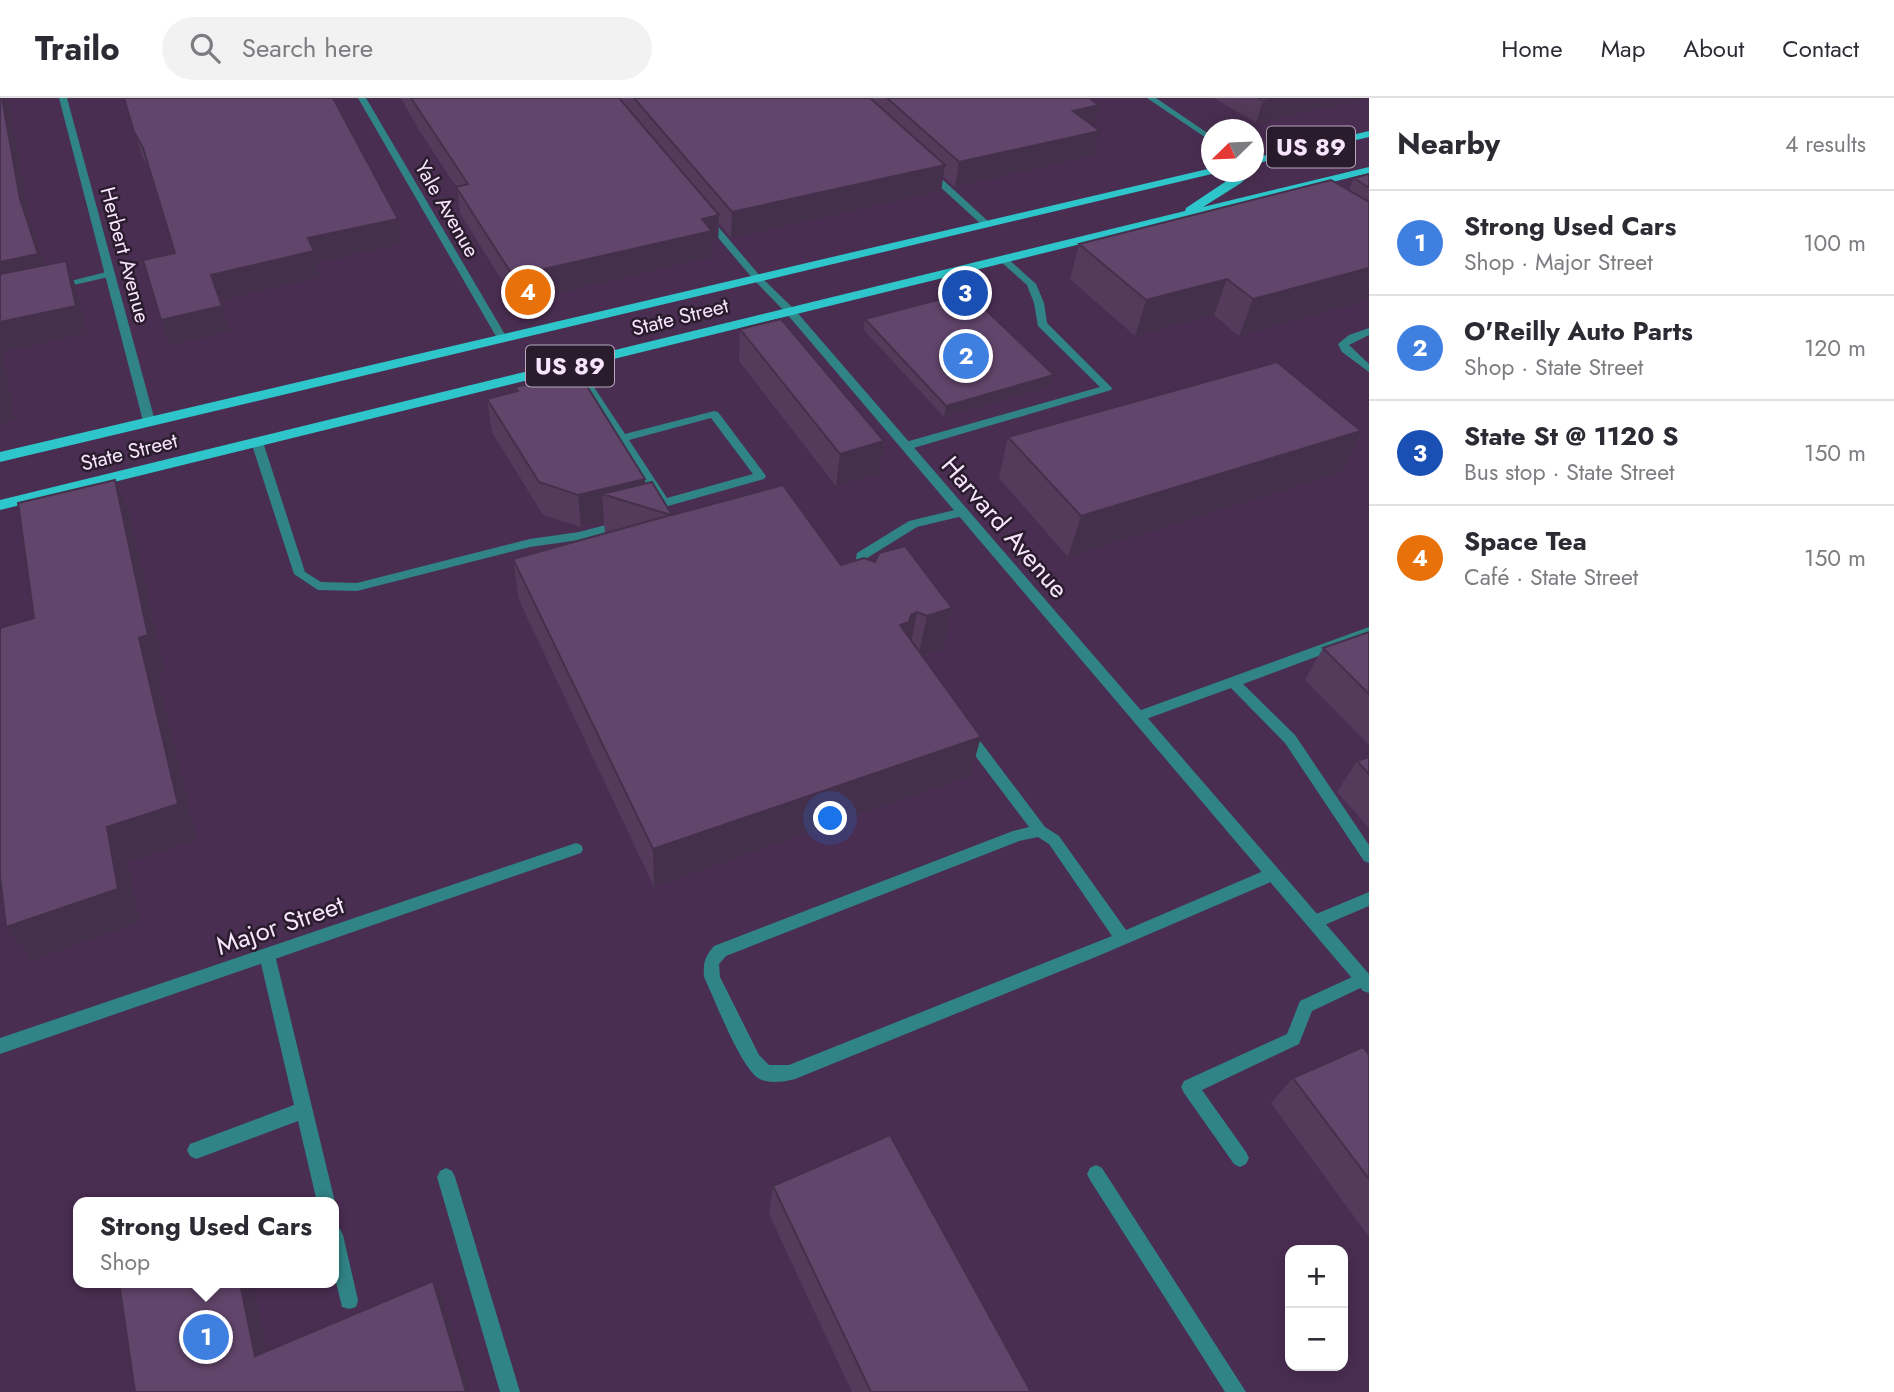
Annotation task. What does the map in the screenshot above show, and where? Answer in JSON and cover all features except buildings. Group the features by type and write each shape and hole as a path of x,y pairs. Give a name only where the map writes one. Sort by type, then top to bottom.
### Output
{"main road":[{"name":"US 89","path":"1264,159 1369,134"},
{"name":"State Street","path":"0,505 1179,217 1298,193 1369,170"},
{"name":"State Street","path":"0,457 1201,174"},
{"path":"1179,217 1235,182"}],"street":[{"name":"Herbert Avenue","path":"63,98 149,421"},
{"name":"Yale Avenue","path":"362,98 502,338"},
{"path":"1151,98 1201,132"},
{"path":"924,167 986,224"},
{"name":"Harvard Avenue","path":"702,214 757,278 791,312 1366,983"},
{"path":"906,446 1107,388 1042,324 1039,303 1031,284 1004,260"},
{"path":"48,288 110,274"},
{"path":"1369,331 1343,344 1346,350 1369,369"},
{"path":"574,365 664,503"},
{"path":"624,438 715,414 760,476 664,503 656,516"},
{"path":"257,442 300,573 318,586 357,587 530,543 579,536 630,522"},
{"path":"862,589 859,582 861,556 913,524 963,512"},
{"path":"1138,717 1369,632"},
{"path":"1233,682 1290,739 1369,857"},
{"path":"957,722 1040,831 1054,840 1122,937"},
{"path":"1040,831 1018,835 720,951 711,962 712,977 753,1061 765,1073 789,1073 1273,874"},
{"name":"Major Street","path":"0,1046 576,849"},
{"path":"1315,922 1369,899"},
{"path":"267,955 325,1197"},
{"path":"1240,1158 1190,1087 1293,1039 1306,1006 1366,983"},
{"path":"195,1150 304,1110"},
{"path":"1096,1174 1236,1392"},
{"path":"446,1177 510,1392"},
{"path":"339,1257 349,1300"}],"place":[{"name":"Space Tea","path":"528,292"},
{"name":"State St @ 1120 S","path":"965,293"},
{"name":"O'Reilly Auto Parts","path":"966,356"},
{"name":"Strong Used Cars","path":"206,1337"}]}
